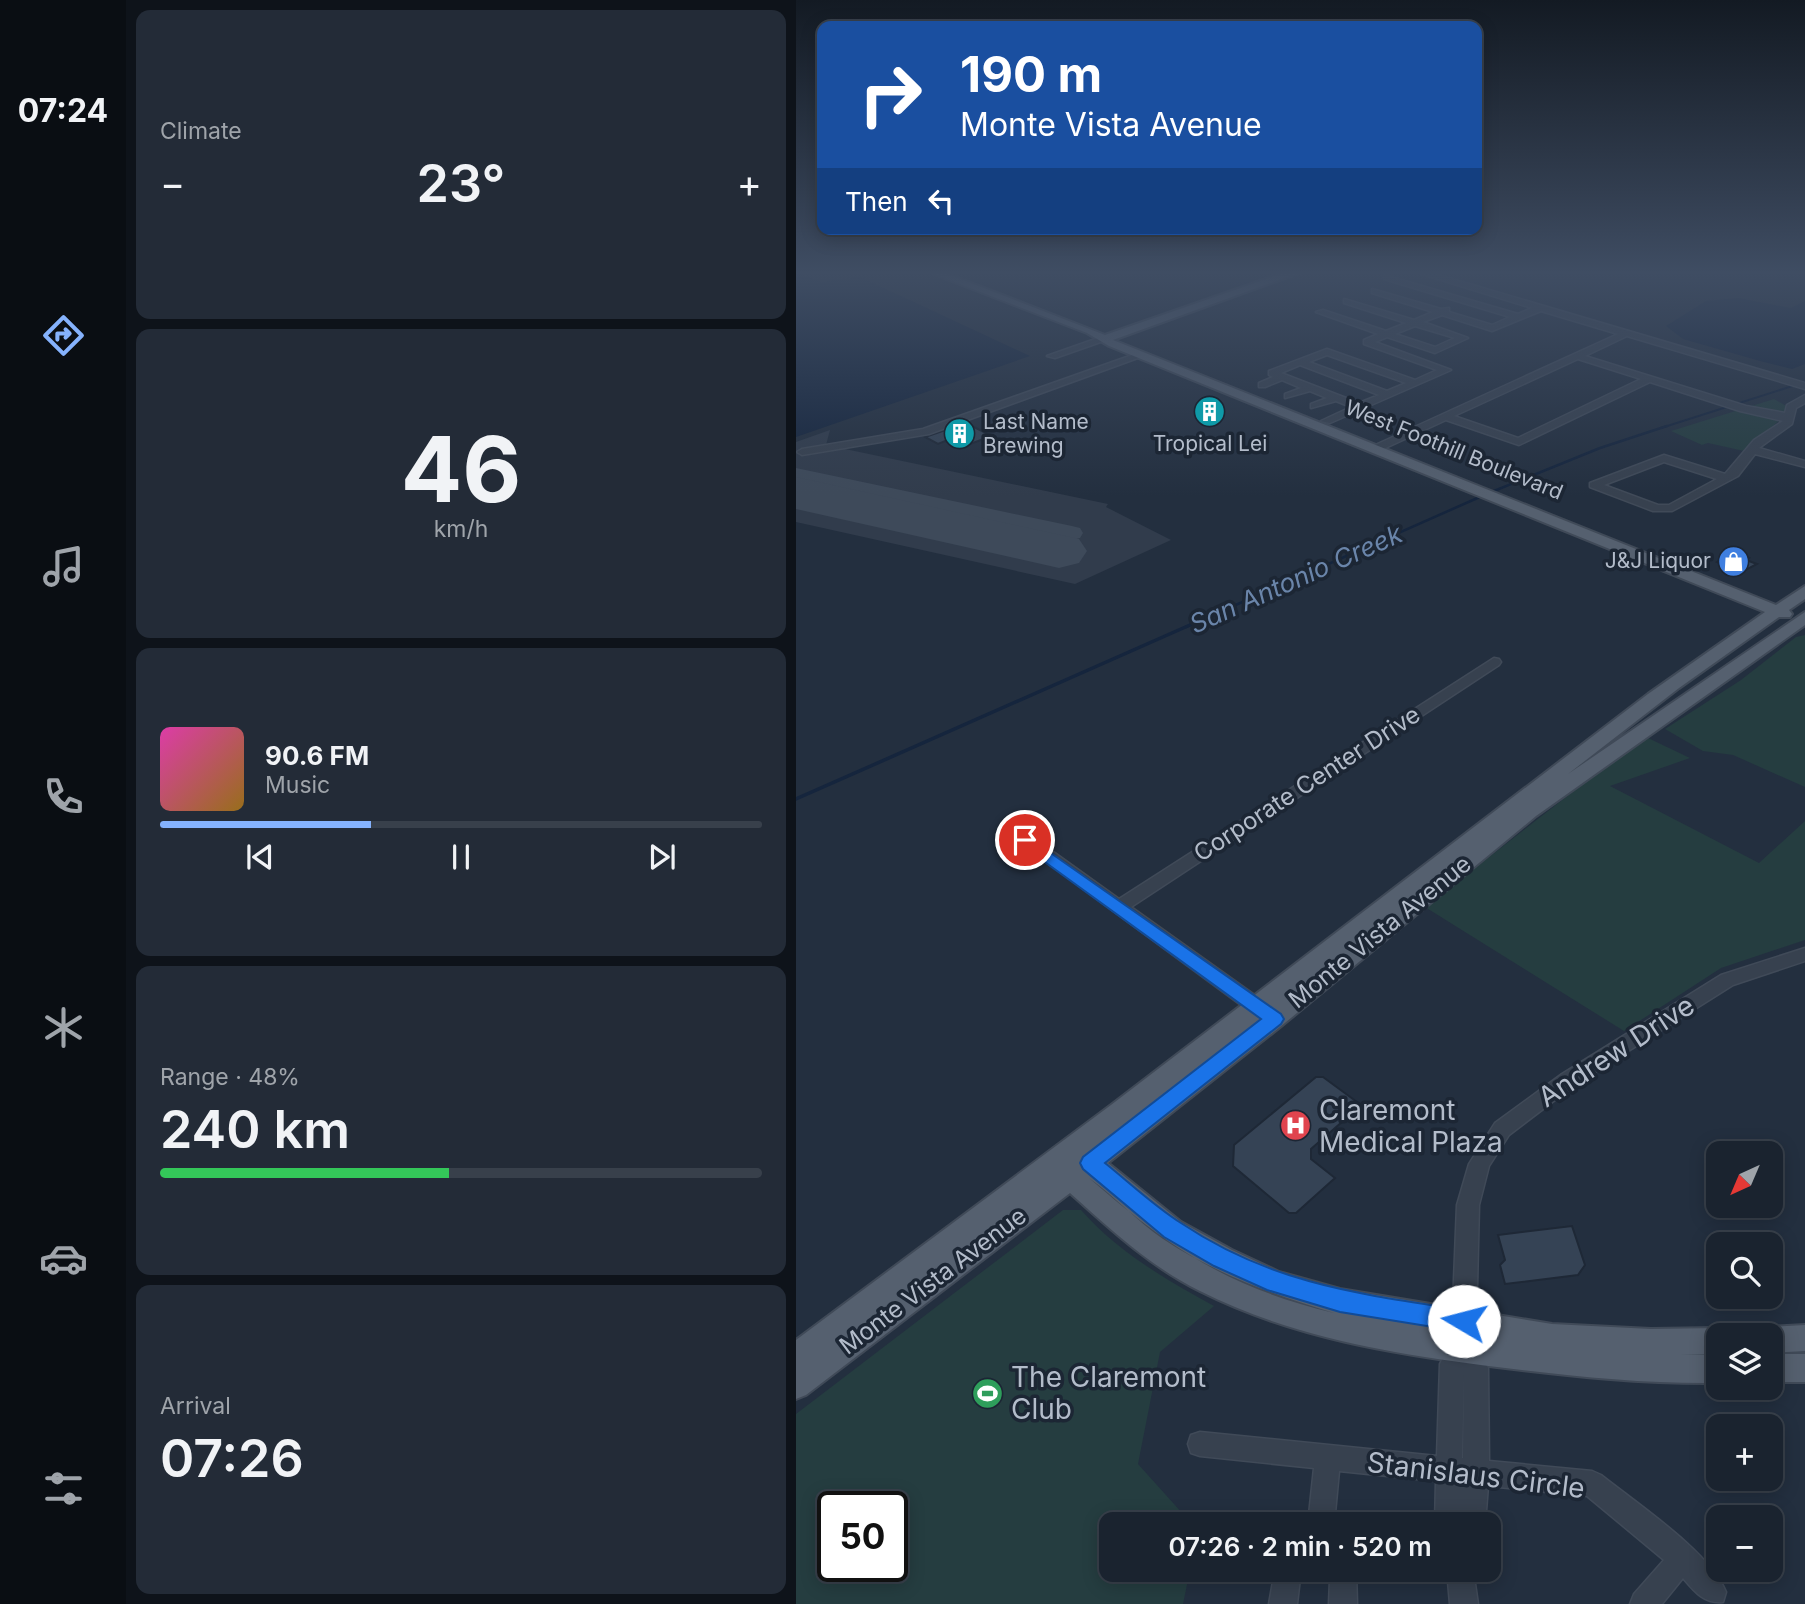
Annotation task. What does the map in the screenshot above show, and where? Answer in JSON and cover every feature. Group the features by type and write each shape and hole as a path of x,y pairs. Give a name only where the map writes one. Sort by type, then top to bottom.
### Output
{"main road":[{"name":"West Foothill Boulevard","path":"1118,346 1160,363 1343,414 1380,447"},
{"name":"West Foothill Boulevard","path":"1136,346 1203,376 1491,492 1637,545 1780,608"},
{"name":"West Foothill Boulevard","path":"1491,492 1582,533 1780,608"},
{"path":"1582,533 1637,545"},
{"name":"Monte Vista Avenue","path":"796,1385 1655,697 1805,591"},
{"path":"1780,608 1804,618"},
{"name":"Monte Vista Avenue","path":"1265,1012 1529,812 1804,618"},
{"path":"1072,1163 1164,1254 1207,1281 1262,1307 1332,1328 1406,1342 1464,1343 1552,1337 1651,1342 1706,1341"},
{"name":"Monte Vista Avenue","path":"796,1357 1072,1163"},
{"path":"1464,1343 1654,1370 1706,1369"},
{"path":"1783,1368 1805,1368"}],"street":[{"path":"1052,356 1083,346"},
{"path":"1277,375 1336,398 1343,414 1446,370 1378,346"},
{"path":"1422,346 1435,350 1445,346"},
{"path":"1380,447 1599,346"},
{"path":"1670,346 1805,386"},
{"path":"1256,388 1300,362 1327,352 1415,383"},
{"path":"802,453 925,432 1141,355"},
{"path":"1577,356 1744,409 1798,406"},
{"path":"1300,362 1388,395"},
{"path":"1446,417 1519,442 1649,379"},
{"path":"1289,396 1310,388"},
{"path":"1315,406 1336,398"},
{"path":"1726,478 1664,458 1594,485 1664,509 1726,478 1734,474 1758,442 1788,422 1798,406"},
{"path":"1752,450 1800,462 1805,451"},
{"name":"Corporate Center Drive","path":"1119,907 1494,662"},
{"path":"1025,840 1265,1012"},
{"name":"Andrew Drive","path":"1464,1343 1467,1205 1479,1164 1502,1129 1569,1079 1727,980 1805,954"},
{"path":"1448,1512 1452,1364 1464,1343"},
{"path":"1464,1343 1476,1368 1476,1473 1473,1512"},
{"name":"Stanislaus Circle","path":"1200,1444 1592,1484 1683,1558 1713,1592"},
{"path":"1322,1512 1329,1458"},
{"path":"1644,1604 1683,1558"},
{"path":"1283,1604 1284,1582"},
{"path":"1343,1604 1345,1582"},
{"path":"1463,1582 1464,1604"}],"shaded area":[{"path":"796,346 1008,346 1030,356 796,437"},
{"path":"1707,346 1805,346 1805,364 1792,369"},
{"path":"830,430 826,445 1108,504 1106,507 1171,540 1075,584 796,522 796,442"}],"green space":[{"path":"1774,399 1788,407 1784,414 1744,451 1708,443 1702,445 1671,431"},
{"path":"1805,635 1805,787 1733,755 1703,751 1665,729 1741,680 1796,637"},
{"path":"1648,738 1690,758 1610,786 1759,863 1805,821 1805,940 1721,968 1624,1031 1425,907 1611,762"},
{"name":"The Claremont Club","path":"1063,1210 1081,1210 1126,1252 1214,1306 1160,1352 1138,1464 1181,1512 1099,1512 1099,1582 1188,1582 1183,1604 796,1604 796,1414"}],"building":[{"name":"Last Name Brewing","path":"966,423 992,436 959,448 945,441 938,444 925,437"},
{"name":"J&J Liquor","path":"1733,551 1757,564 1742,572 1717,562"},
{"name":"Claremont Medical Plaza","path":"1316,1077 1323,1077 1357,1102 1358,1108 1311,1149 1311,1159 1335,1178 1296,1213 1289,1213 1233,1166 1234,1145"},
{"path":"1572,1226 1585,1265 1578,1275 1505,1284 1500,1265 1505,1260 1498,1235"}],"waterway":[{"name":"San Antonio Creek","path":"1661,428 1805,382"},
{"name":"San Antonio Creek","path":"1489,493 1600,448 1667,426"},
{"name":"San Antonio Creek","path":"1186,627 1482,496"},
{"name":"San Antonio Creek","path":"796,799 1190,625"}],"taxiway":[{"path":"796,474 1072,533"}],"runway":[{"path":"796,493 1059,551"}],"place":[{"name":"Tropical Lei","path":"1210,412"},
{"name":"Last Name Brewing","path":"960,434"},
{"name":"J&J Liquor","path":"1734,561"},
{"name":"Claremont Medical Plaza","path":"1296,1126"},
{"name":"The Claremont Club","path":"988,1393"}],"route":[{"path":"1025,840 1274,1019 1090,1163 1172,1230 1222,1259 1275,1283 1340,1302 1464,1321"}]}
